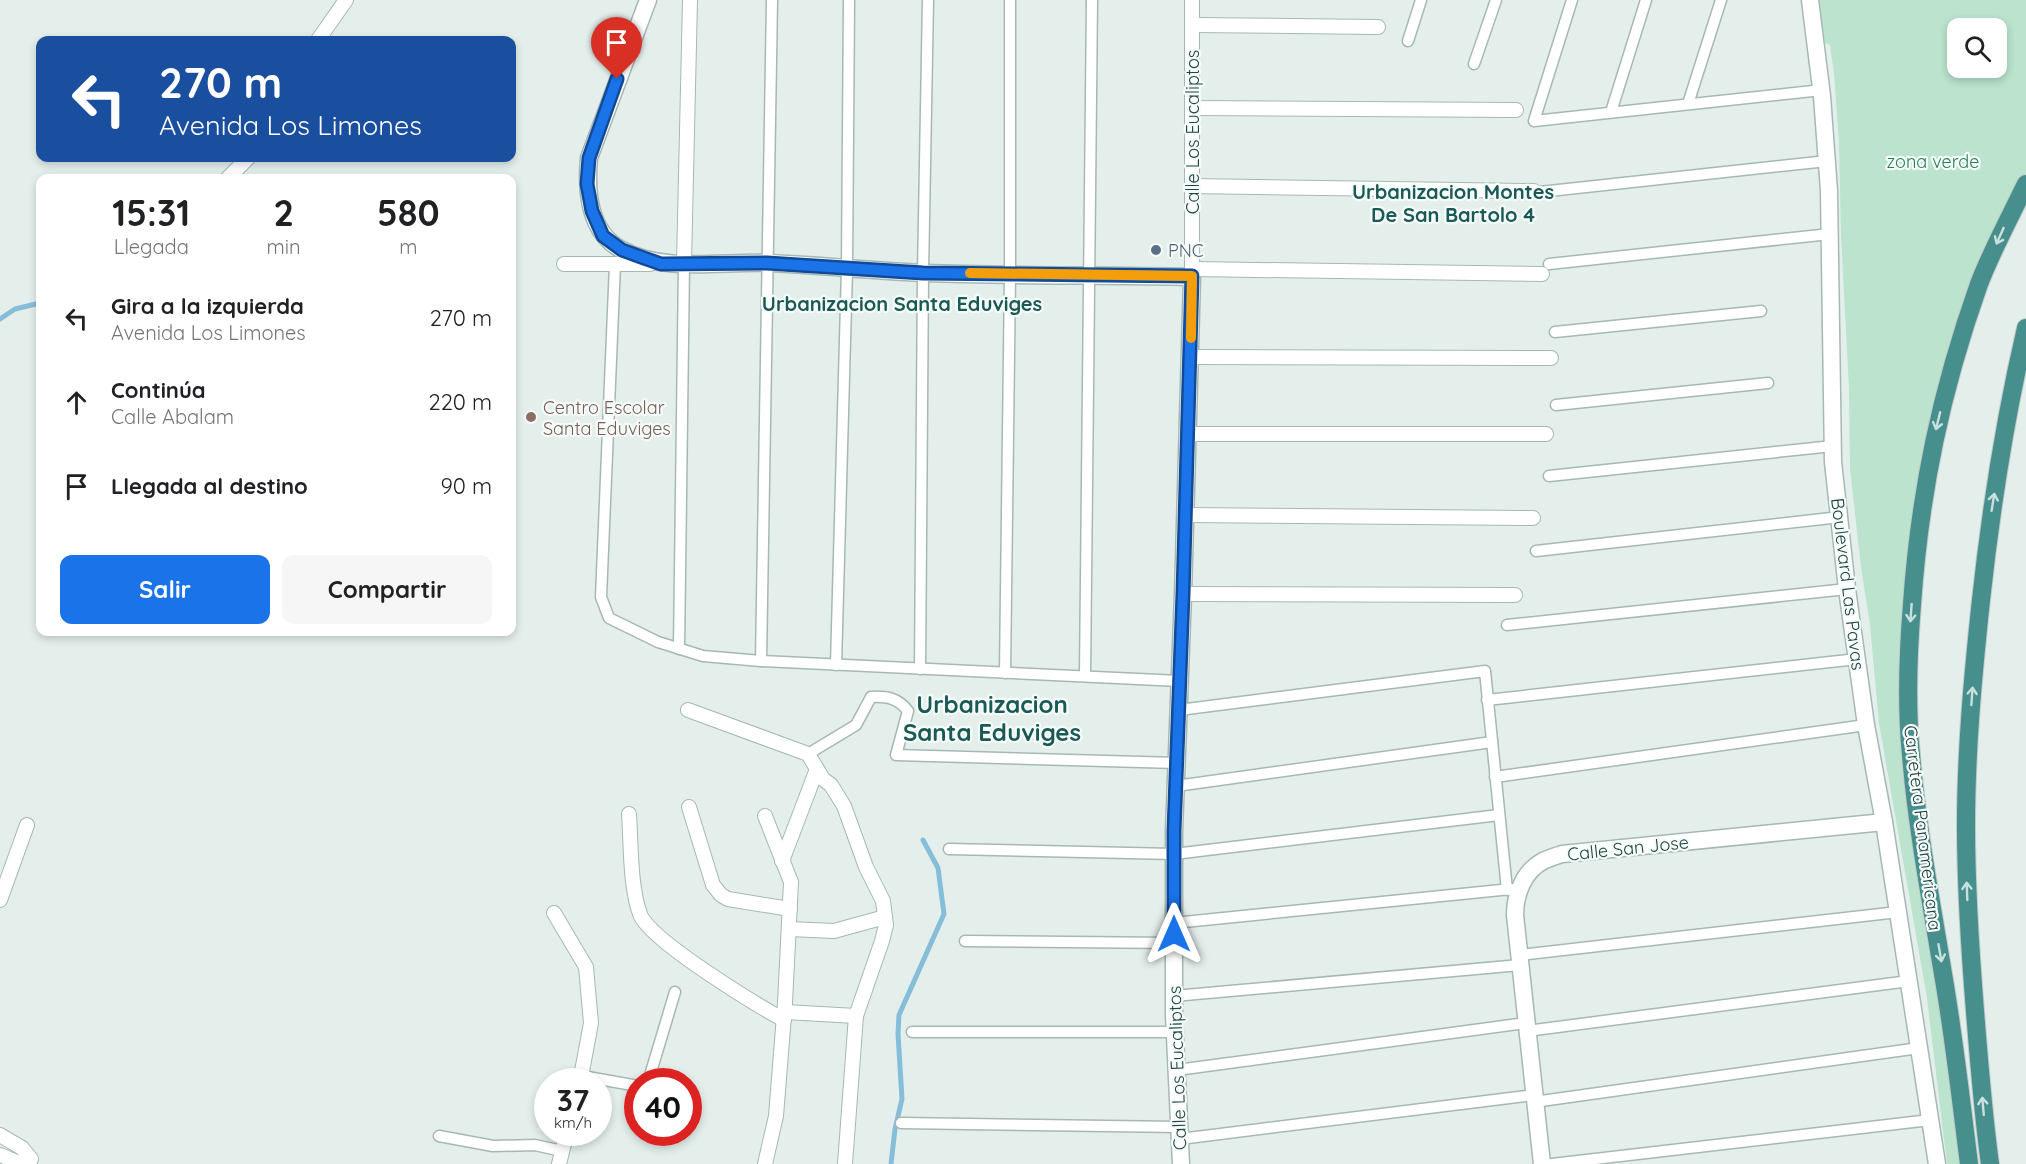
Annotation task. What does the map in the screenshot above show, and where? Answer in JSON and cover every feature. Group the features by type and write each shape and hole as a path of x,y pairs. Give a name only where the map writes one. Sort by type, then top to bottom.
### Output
{"highway":[{"name":"Carretera Panamericana","path":"1969,1164 1911,755 1908,695 1910,626 1923,490 1948,378 1980,282 2026,184"},
{"name":"Carretera Panamericana","path":"1990,1164 1980,1073 1966,888 1968,747 1974,662 1990,523 2011,391 2026,328"}],"street":[{"path":"321,36 346,0"},
{"path":"648,0 609,98 589,158 587,184 592,211 603,236 622,250 661,264"},
{"path":"679,649 690,0"},
{"path":"761,661 772,0"},
{"path":"836,665 846,268 849,0"},
{"path":"920,669 928,0"},
{"path":"1005,673 1010,274 1010,0"},
{"path":"1085,676 1092,0"},
{"name":"Calle Los Eucaliptos","path":"1181,1164 1174,996 1174,854 1192,273 1192,0"},
{"path":"1408,41 1421,0"},
{"path":"1474,64 1496,0"},
{"path":"1572,0 1534,121 1822,90"},
{"path":"1611,112 1646,0"},
{"path":"1688,104 1721,0"},
{"name":"Boulevard Las Pavas","path":"1810,0 1822,90 1827,161 1833,446 1847,589 1866,725 1884,822 1937,1164"},
{"path":"1192,25 1378,27"},
{"path":"1192,108 1516,110"},
{"path":"1192,186 1537,191 1827,161"},
{"path":"232,174 244,162"},
{"path":"564,264 767,263 923,273 1089,275 1546,269 1830,234"},
{"path":"615,264 601,597 609,618 658,642 703,656 836,665 1180,681"},
{"path":"1555,332 1761,311"},
{"path":"1190,357 1551,358"},
{"path":"1556,405 1768,383"},
{"path":"1188,434 1546,434"},
{"path":"1549,476 1833,446"},
{"path":"1186,515 1533,518"},
{"path":"1536,551 1840,517"},
{"path":"1507,625 1847,589"},
{"path":"1183,594 1515,595"},
{"path":"1487,700 1857,659"},
{"path":"1174,923 1513,889 1499,815 1485,671 1179,710"},
{"path":"808,754 856,725 872,697 887,696 902,703 908,711 896,755 1177,763"},
{"path":"688,710 808,754 844,806 866,867 884,901 886,925 856,1016 845,1164"},
{"path":"1495,777 1866,725"},
{"path":"1176,786 1492,742"},
{"path":"782,861 817,769"},
{"path":"689,807 713,885 721,895 728,899 790,909"},
{"path":"629,814 636,900 641,917 653,932 735,992 784,1016 856,1016"},
{"path":"949,849 1174,854 1499,815"},
{"path":"765,816 791,882 776,1116 765,1164"},
{"name":"Calle San Jose","path":"1542,1164 1513,889 1529,873 1542,861 1562,854 1884,822"},
{"path":"0,900 27,825"},
{"path":"1174,996 1519,960 1898,912"},
{"path":"554,913 586,967 591,1023 583,1068"},
{"path":"789,929 834,932 885,917"},
{"path":"965,941 1174,943"},
{"path":"1177,1070 1909,981"},
{"path":"652,1068 675,992"},
{"path":"912,1032 1175,1032"},
{"path":"901,1123 1180,1133 1534,1098 1919,1048"},
{"path":"1552,1164 1930,1120"},
{"path":"0,1126 6,1138 22,1148 31,1159 29,1164"},
{"path":"440,1136 493,1146 535,1144 560,1158"},
{"path":"0,1155 21,1164"}],"green space":[{"name":"zona verde","path":"1819,0 2026,0 2026,186 1978,288 1935,433 1908,695 1969,1164 1947,1164 1927,998 1879,723 1870,625 1850,469 1839,143 1830,45 1825,43"}],"waterway":[{"path":"0,319 15,309 36,304"},
{"path":"891,1164 895,1129 902,1099 899,1015 944,914 938,868 923,840"}],"slow traffic":[{"path":"970,273 1192,276 1191,338"}],"place":[{"name":"PNC","path":"1156,250"},
{"name":"Centro Escolar Santa Eduviges","path":"531,417"}],"district":[{"name":"Urbanizacion Montes De San Bartolo 4","path":"1453,202"},
{"name":"Urbanizacion Santa Eduviges","path":"902,303"},
{"name":"Urbanizacion Santa Eduviges","path":"992,718"}],"route":[{"path":"617,79 589,158 587,184 592,211 603,236 622,250 661,264 767,263 923,273 1192,276 1174,831 1174,934"}]}
